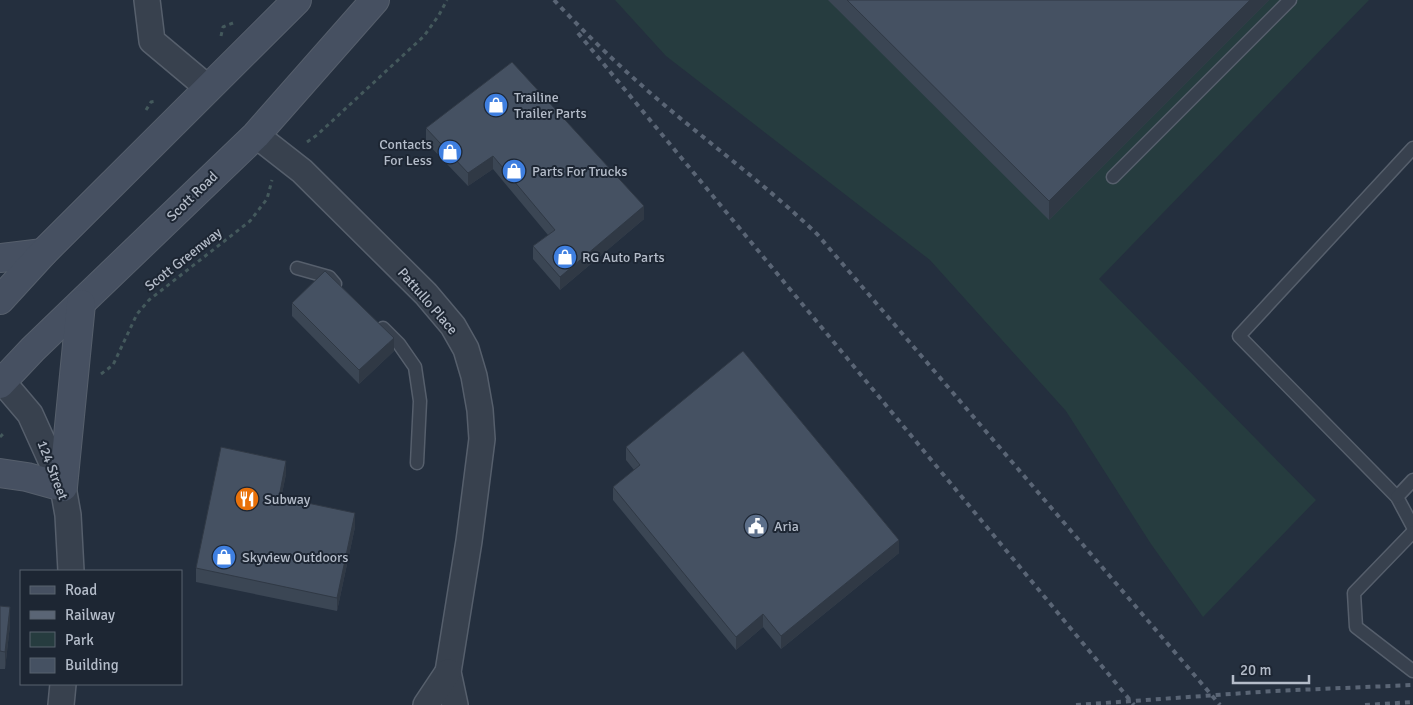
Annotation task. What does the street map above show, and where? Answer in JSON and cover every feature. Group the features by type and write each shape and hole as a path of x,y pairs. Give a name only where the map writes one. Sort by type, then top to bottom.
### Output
{"main road":[{"path":"0,300 43,253 297,0"},
{"name":"Scott Road","path":"1,381 256,135 375,0"},
{"path":"0,258 43,253"},
{"path":"0,473 27,477 63,487 81,304"}],"street":[{"path":"147,0 152,41 208,88"},
{"name":"Pattullo Place","path":"256,135 302,171 426,294 453,326 466,349 474,376 480,410 482,439 469,541 448,672 455,705"},
{"name":"124 Street","path":"1,381 30,414 63,487 68,515 71,570"},
{"name":"Pattullo Place","path":"426,705 448,672"},
{"path":"61,705 63,685"}],"lane":[{"path":"1113,177 1290,0"},
{"path":"1413,148 1239,336 1397,497 1413,527"},
{"path":"297,268 329,278 343,291"},
{"path":"371,318 399,344 415,367 420,402 417,464"},
{"path":"1397,497 1413,480"},
{"path":"1413,532 1354,593 1356,627 1413,671"}],"path":[{"path":"303,145 318,135 424,36 447,0"},
{"path":"222,35 223,27 233,24 239,18"},
{"name":"Scott Greenway","path":"98,377 113,365 137,314 149,300 250,221 266,199 271,180"},
{"path":"0,438 4,432"}],"green space":[{"path":"615,0 1369,0 1099,279 1316,500 1203,617 1151,544 1066,411 930,260 666,56"}],"building":[{"path":"847,0 1250,0 1049,201"},
{"path":"512,62 644,206 560,277 533,246 555,230 493,156 468,173 426,128"},
{"path":"325,271 394,338 359,370 292,303"},
{"name":"Aria","path":"743,351 899,540 781,636 763,614 736,637 613,487 640,465 626,447"},
{"path":"221,447 286,461 279,497 355,513 337,598 196,568"},
{"path":"0,606 10,607 5,652 0,651"}],"railway":[{"path":"554,0 631,76 817,234 1220,705"},
{"path":"578,33 1134,705"},
{"path":"1076,705 1273,691 1413,685"},
{"path":"1365,705 1413,702"}],"place":[{"name":"Trailine Trailer Parts","path":"496,105"},
{"name":"Contacts For Less","path":"450,152"},
{"name":"Parts For Trucks","path":"514,171"},
{"name":"RG Auto Parts","path":"565,257"},
{"name":"Subway","path":"247,499"},
{"name":"Aria","path":"756,526"},
{"name":"Skyview Outdoors","path":"224,557"}]}
